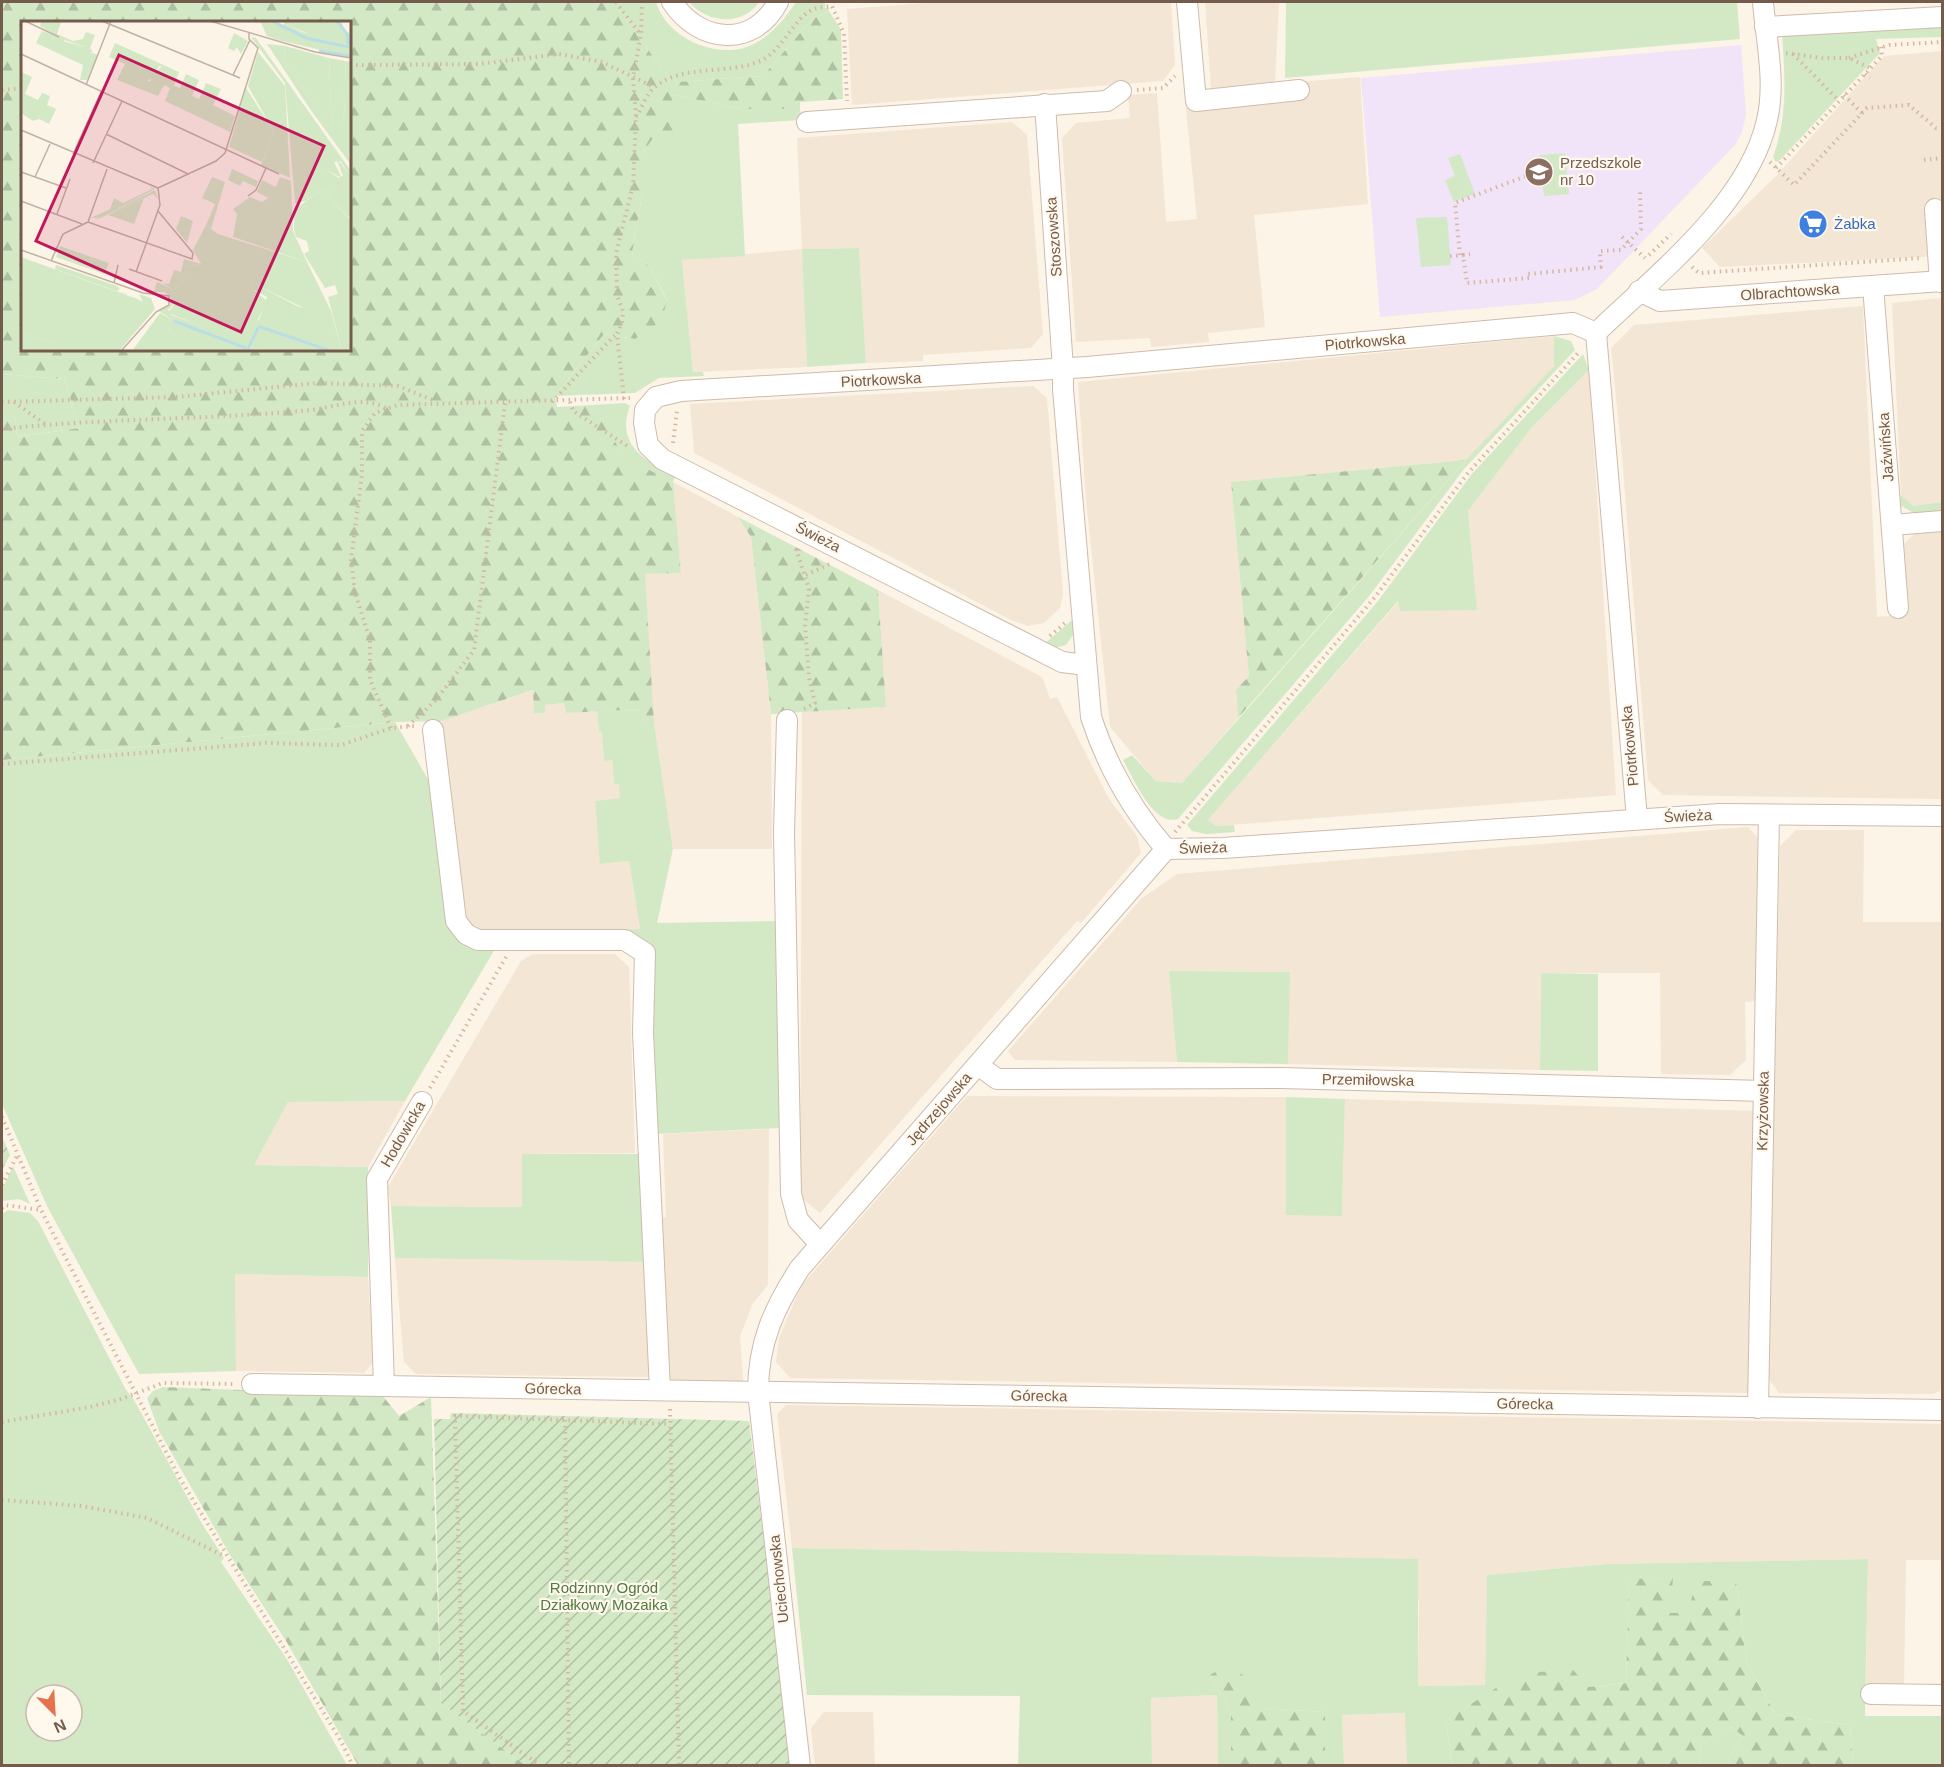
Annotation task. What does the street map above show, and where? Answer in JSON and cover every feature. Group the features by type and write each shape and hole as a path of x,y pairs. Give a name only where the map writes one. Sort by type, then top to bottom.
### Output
{"street":[{"path":"672,2 682,17 699,29 718,35 739,34 757,26 778,5"},
{"path":"1187,2 1196,101 1299,90"},
{"path":"1596,333 1708,224 1740,184 1758,151 1768,118 1770,90 1763,2"},
{"path":"1765,27 1942,17"},
{"path":"807,122 1045,104 1114,96"},
{"name":"Stoszowska","path":"1045,104 1064,369 1063,389 1086,665"},
{"path":"1935,209 1941,282"},
{"name":"Olbrachtowska","path":"1639,291 1660,302 1941,282"},
{"name":"Jaźwińska","path":"1873,286 1898,608"},
{"name":"Piotrkowska","path":"648,404 664,394 681,391 1064,369 1573,323 1596,333 1637,819"},
{"path":"648,404 644,423 648,445"},
{"name":"Świeża","path":"648,445 667,461 1062,662 1086,665 1091,717 1101,748 1135,808 1166,849 1223,848 1720,814 1942,816"},
{"path":"1892,525 1942,521"},
{"path":"787,720 784,833 791,1194 798,1220 820,1244"},
{"path":"433,730 456,921 466,934 478,940 625,940 645,953 642,1033 665,1390"},
{"name":"Krzyżowska","path":"1758,1408 1769,815"},
{"name":"Jędrzejowska","path":"758,1392 758,1366 765,1333 780,1299 820,1244 1166,849"},
{"name":"Przemiłowska","path":"978,1065 997,1079 1281,1078 1764,1091"},
{"name":"Hodowicka","path":"384,1386 377,1179 422,1102"},
{"name":"Górecka","path":"252,1384 1942,1410"},
{"name":"Uciechowska","path":"758,1392 800,1766"},
{"path":"1871,1694 1942,1695"}],"path":[{"path":"616,2 641,34"},
{"path":"552,402 617,334 622,323 623,311 617,295 616,253 633,186 636,118 633,78 641,34 642,2"},
{"path":"636,118 654,87 676,75 741,67 762,60 779,47 806,14 813,9 832,6 844,34 848,119"},
{"path":"1767,54 1793,53 1822,58 1849,58 1888,45 1942,42"},
{"path":"1786,45 1839,101"},
{"path":"1776,168 1882,56 1881,47"},
{"path":"351,65 479,64 559,54 602,62 621,69 633,78 654,87"},
{"path":"1849,58 1870,68"},
{"path":"1114,96 1163,88 1182,69"},
{"path":"1864,74 1870,78"},
{"path":"2,90 21,88"},
{"path":"1844,95 1862,114"},
{"path":"1767,160 1794,185 1867,108 1909,105 1936,128 1942,128"},
{"path":"1924,160 1942,158"},
{"path":"1542,170 1455,203 1467,283 1601,267 1600,251 1621,250 1641,229 1640,189"},
{"path":"1622,237 1645,258"},
{"path":"1450,256 1470,254"},
{"path":"1686,260 1699,273 1938,257"},
{"path":"617,334 624,399"},
{"path":"1178,828 1375,597 1468,473 1584,347 1587,352"},
{"path":"2,402 176,397 316,382 398,386 438,402"},
{"path":"391,728 370,680 370,640 355,593 351,560 362,474 362,432 375,413 396,405 438,402 570,402 638,398 648,404"},
{"path":"2,429 45,424 255,415 330,408 357,401 375,402 387,409"},
{"path":"667,461 672,449 678,401"},
{"path":"14,402 45,424"},
{"path":"570,402 573,411 630,447 648,445"},
{"path":"406,727 436,700 474,650 505,403"},
{"path":"787,720 815,703 809,676 805,626 809,589 795,544"},
{"path":"806,575 841,560"},
{"path":"1048,637 1072,618"},
{"path":"2,764 266,743 341,745 391,728 420,725 433,730"},
{"name":"Hodowicka","path":"422,1102 516,940"},
{"path":"2,1117 41,1210 179,1477 226,1557 335,1731 353,1766"},
{"path":"2,1185 18,1154"},
{"path":"2,1208 5,1205 41,1210"},
{"path":"2,1422 90,1407 163,1383 252,1384"},
{"path":"665,1390 670,1424 679,1766"},
{"path":"541,1766 463,1711 455,1416 670,1424"},
{"path":"565,1420 569,1766"},
{"path":"2,1500 82,1506 147,1518 226,1557"}],"shaded area":[{"path":"938,2 1171,2 1175,65 1163,81 852,105 847,9"},
{"path":"1205,2 1279,2 1275,83 1211,89"},
{"name":"Przedszkole nr 10","path":"1741,45 1746,115 1742,132 1735,145 1597,289 1575,300 1380,317 1361,78"},
{"path":"1942,51 1942,256 1720,267 1702,248 1776,176 1884,56"},
{"path":"1360,77 1368,204 1254,215 1265,327 1208,333 1209,342 1151,347 1150,338 1076,342 1062,138 1076,123 1130,118 1128,95 1157,93 1166,222 1197,219 1186,108 1299,98 1298,82"},
{"path":"1012,122 1027,135 1043,334 1031,348 923,355 923,361 866,363 859,248 803,249 807,367 693,372 682,260 802,249 797,138"},
{"path":"1942,298 1942,502 1913,506 1901,495 1892,303"},
{"path":"1863,306 1877,617 1906,615 1902,546 1914,534 1942,531 1942,799 1663,795 1648,780 1611,348 1634,325"},
{"path":"1554,336 1554,366 1466,460 1231,482 1249,676 1236,690 1238,718 1182,783 1156,781 1110,727 1086,500 1078,382"},
{"path":"1589,370 1616,795 1216,826 1208,820 1399,601 1400,610 1477,610 1468,511 1532,427"},
{"path":"1033,386 1047,398 1063,594 1060,608 1044,623 1028,626 1011,620 694,453 690,404"},
{"path":"673,482 738,517 751,536 771,714 772,849 673,849 654,723 644,574 681,573"},
{"path":"878,590 1042,677 1050,699 1057,697 1109,799 1137,836 1141,853 1081,923 1077,921 820,1213 800,1197 802,712 886,707"},
{"path":"534,690 534,713 545,705 564,703 566,713 597,711 599,731 602,732 604,760 612,760 614,783 620,784 620,799 595,801 601,864 629,861 640,930 482,932 473,930 465,921 442,721"},
{"path":"1748,827 1757,837 1757,1001 1745,1002 1746,1060 1730,1075 1661,1074 1660,973 1541,973 1540,1070 1288,1064 1289,972 1170,971 1177,1062 1015,1060 1008,1051 1141,899 1177,874"},
{"path":"1796,830 1864,830 1863,922 1942,922 1942,1378 1940,1391 1932,1394 1779,1393 1768,1378 1780,846"},
{"path":"533,954 615,954 629,967 635,1153 522,1154 522,1207 391,1206 388,1187 521,961"},
{"path":"967,1096 1286,1097 1286,1215 1342,1215 1345,1099 1757,1111 1748,1393 790,1378 776,1362 779,1338 801,1286"},
{"path":"405,1101 368,1167 253,1165 288,1102"},
{"path":"769,1129 768,1285 753,1303 740,1336 743,1381 670,1381 659,1218 666,1217 663,1134"},
{"path":"395,1258 646,1262 651,1377 416,1374 404,1362"},
{"path":"234,1274 368,1277 374,1361 364,1373 236,1371"},
{"path":"786,1405 1942,1424 1942,1560 1906,1560 1904,1688 1866,1688 1868,1559 1607,1564 1487,1575 1485,1685 1418,1686 1419,1600 1277,1557 792,1548 777,1414"},
{"path":"1217,1695 1218,1765 1152,1765 1151,1698"},
{"path":"824,1712 873,1712 875,1765 815,1765 811,1728"},
{"path":"1406,1713 1407,1765 1344,1765 1342,1715"}],"green space":[{"path":"2,2 621,2 619,10 665,73 677,82 763,76 812,19 829,11 841,30 843,99 800,102 800,109 740,109 675,95 669,108 682,119 682,134 655,135 642,154 642,195 632,253 650,267 667,301 661,321 635,339 604,334 555,396 557,407 592,405 625,458 673,482 681,573 645,574 654,723 645,723 640,709 566,713 564,703 545,705 545,713 534,713 533,690 442,721 395,722 2,760 2,414 15,414 17,437 80,428 64,379 2,374"},
{"path":"621,2 656,2 661,14 679,34 704,46 731,50 752,45 767,35 780,23 796,2 825,2 825,8 829,8 829,11 812,19 763,76 677,82 665,73 619,10"},
{"path":"689,2 759,2 743,16 724,19 705,14"},
{"path":"1286,2 1737,2 1740,39 1285,78"},
{"path":"1942,25 1942,37 1876,39 1880,53 1778,162 1775,161 1773,157 1781,127 1784,96 1782,34"},
{"path":"675,95 740,109 800,109 801,120 738,124 745,256 682,260 693,372 703,372 704,376 659,378 635,393 555,396 604,334 635,339 667,300 650,267 632,253 642,195 642,154"},
{"path":"1565,153 1569,194 1544,196 1540,155"},
{"path":"1460,154 1475,194 1454,202 1445,180 1455,176 1448,158"},
{"path":"1447,217 1451,265 1421,267 1416,218"},
{"path":"859,248 866,363 807,367 802,249"},
{"path":"1554,336 1571,341 1575,350 1464,469 1370,595 1178,819 1160,816 1145,799 1123,760 1132,755 1156,781 1182,783 1466,460 1554,366"},
{"path":"1583,354 1589,370 1532,427 1468,511 1477,610 1400,611 1398,601 1208,820 1216,826 1234,825 1235,832 1206,834 1192,831 1187,825 1378,601 1471,475"},
{"path":"2,374 64,379 80,428 17,437 15,415 2,414"},
{"path":"625,403 630,406 626,420 630,441 644,458 675,477 673,482 625,459 592,405"},
{"path":"1466,460 1238,718 1236,690 1249,676 1231,482"},
{"path":"1901,495 1913,506 1942,502 1942,513 1917,515 1900,505"},
{"path":"738,517 878,590 886,707 771,714 751,537"},
{"path":"1073,621 1073,635 1066,645 1054,648 1043,645"},
{"path":"641,709 645,723 654,723 673,849 657,923 780,921 781,1128 655,1134 650,953 617,930 640,929 629,861 600,864 595,801 620,798 619,784 614,784 612,760 604,761 602,732 599,731 597,711"},
{"path":"395,722 436,793 446,909 495,949 405,1101 288,1102 254,1165 368,1167 368,1277 235,1274 236,1371 139,1374 48,1208 2,1104 2,760"},
{"path":"1169,971 1290,972 1288,1064 1177,1062"},
{"path":"1541,973 1598,974 1598,1071 1540,1070"},
{"path":"1286,1097 1345,1099 1342,1216 1286,1215"},
{"path":"2,1136 10,1155 2,1170"},
{"path":"522,1154 641,1154 646,1262 395,1258 391,1206 522,1207"},
{"path":"13,1166 30,1204 19,1199 2,1201 2,1190"},
{"path":"8,1210 30,1213 38,1221 126,1390 133,1398 201,1522 224,1558 221,1562 288,1661 347,1765 2,1765 2,1214"},
{"path":"163,1387 382,1395 399,1416 431,1397 441,1703 525,1765 358,1765 286,1641 230,1555 159,1431 147,1398 153,1391"},
{"name":"Rodzinny Ogród Działkowy Mozaika","path":"451,1413 749,1421 792,1765 525,1765 441,1703 434,1419 450,1419"},
{"path":"792,1548 1418,1559 1418,1686 1485,1685 1487,1575 1607,1564 1868,1559 1865,1716 1942,1716 1942,1765 1853,1765 1850,1725 1776,1715 1747,1664 1736,1581 1688,1613 1669,1613 1672,1578 1629,1580 1626,1683 1589,1687 1446,1720 1452,1765 1407,1765 1405,1713 1342,1715 1344,1765 1325,1765 1325,1712 1264,1708 1210,1675 1231,1714 1231,1765 1218,1765 1217,1695 1151,1698 1152,1765 1018,1765 1020,1696 807,1695"},
{"path":"1673,1578 1670,1613 1688,1613 1696,1581 1736,1581 1747,1664 1776,1715 1850,1725 1853,1765 1730,1765 1728,1761 1743,1736 1731,1727 1701,1745 1699,1765 1452,1765 1446,1720 1518,1674 1572,1669 1589,1687 1626,1683 1629,1579"},
{"path":"1233,1661 1264,1708 1325,1712 1325,1765 1231,1765 1231,1714 1210,1675"},
{"path":"1731,1727 1743,1736 1728,1761 1730,1765 1699,1766 1701,1745"}],"place":[{"name":"Przedszkole nr 10","path":"1539,172"},
{"name":"Żabka","path":"1813,224"}]}
